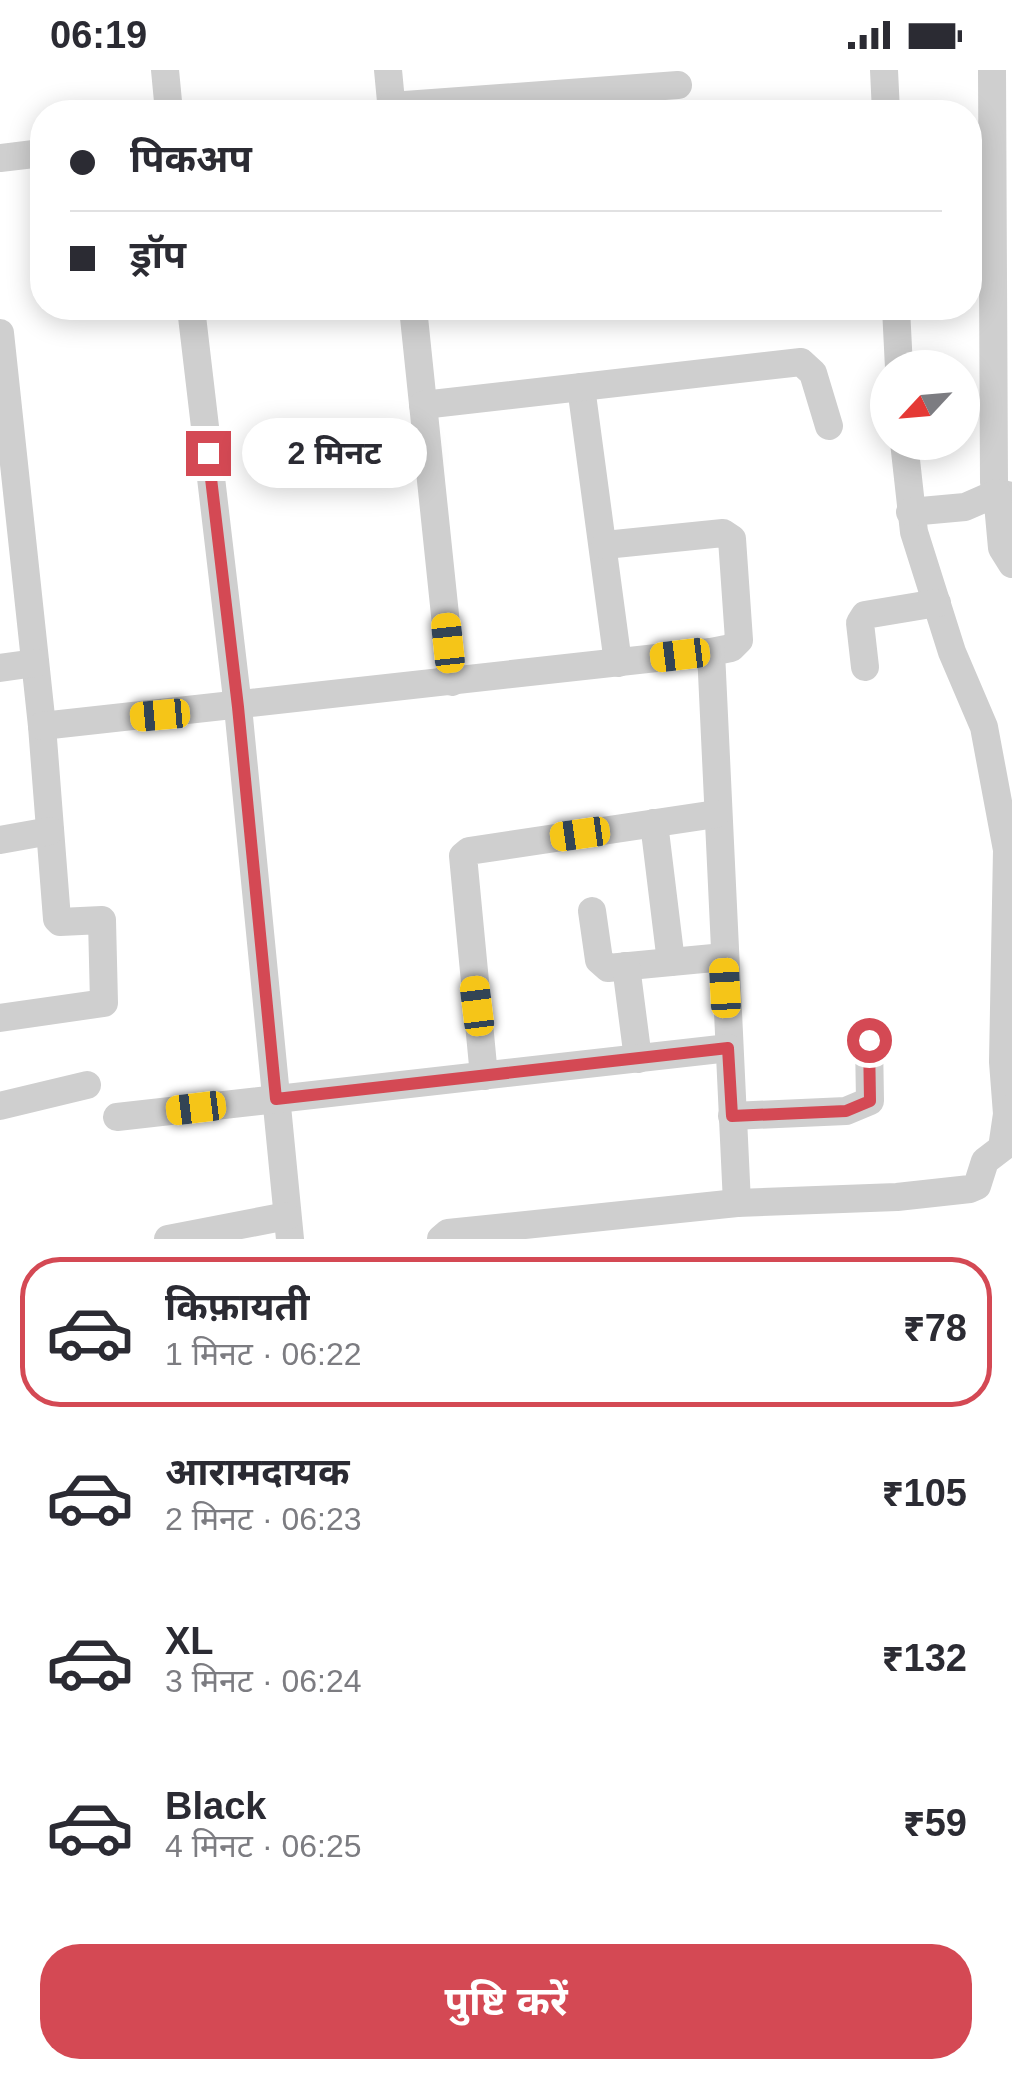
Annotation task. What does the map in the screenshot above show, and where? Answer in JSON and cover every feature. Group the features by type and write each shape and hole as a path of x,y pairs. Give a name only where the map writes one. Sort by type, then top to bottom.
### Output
{"street":[{"path":"166,70 168,100"},
{"path":"388,70 391,100"},
{"path":"884,70 885,100"},
{"path":"992,70 992,266 1005,494 1002,548 1012,564"},
{"path":"465,100 628,80 678,85"},
{"path":"0,158 30,155"},
{"path":"168,1239 288,1228 238,707 192,320"},
{"path":"413,320 452,682"},
{"path":"897,320 898,350"},
{"path":"0,333 11,549 35,663 58,921 102,920 104,1003 0,1018"},
{"path":"423,404 800,362 813,373 829,426"},
{"path":"581,387 618,663"},
{"path":"442,1239 448,1233 576,1229 737,1204 897,1198 970,1189 977,1186 985,1162 1002,1148 1009,1111 1008,850 987,736 937,603 910,512 906,460"},
{"path":"910,512 965,506 1005,494"},
{"path":"42,726 710,652 731,648 739,640 729,534 605,545"},
{"path":"865,666 860,623 865,615 937,603"},
{"path":"710,652 737,1204"},
{"path":"0,668 35,663"},
{"path":"484,1076 463,856 469,851 716,814"},
{"path":"654,823 672,962"},
{"path":"0,840 50,831"},
{"path":"592,911 599,960 608,968 724,957"},
{"path":"626,966 638,1059"},
{"path":"732,1116 846,1111 870,1101 869,1040"},
{"path":"117,1118 728,1048"},
{"path":"0,1106 87,1085"}],"route":[{"path":"208,453 238,707 276,1099 728,1048 732,1116 846,1111 870,1101 869,1040"}]}
